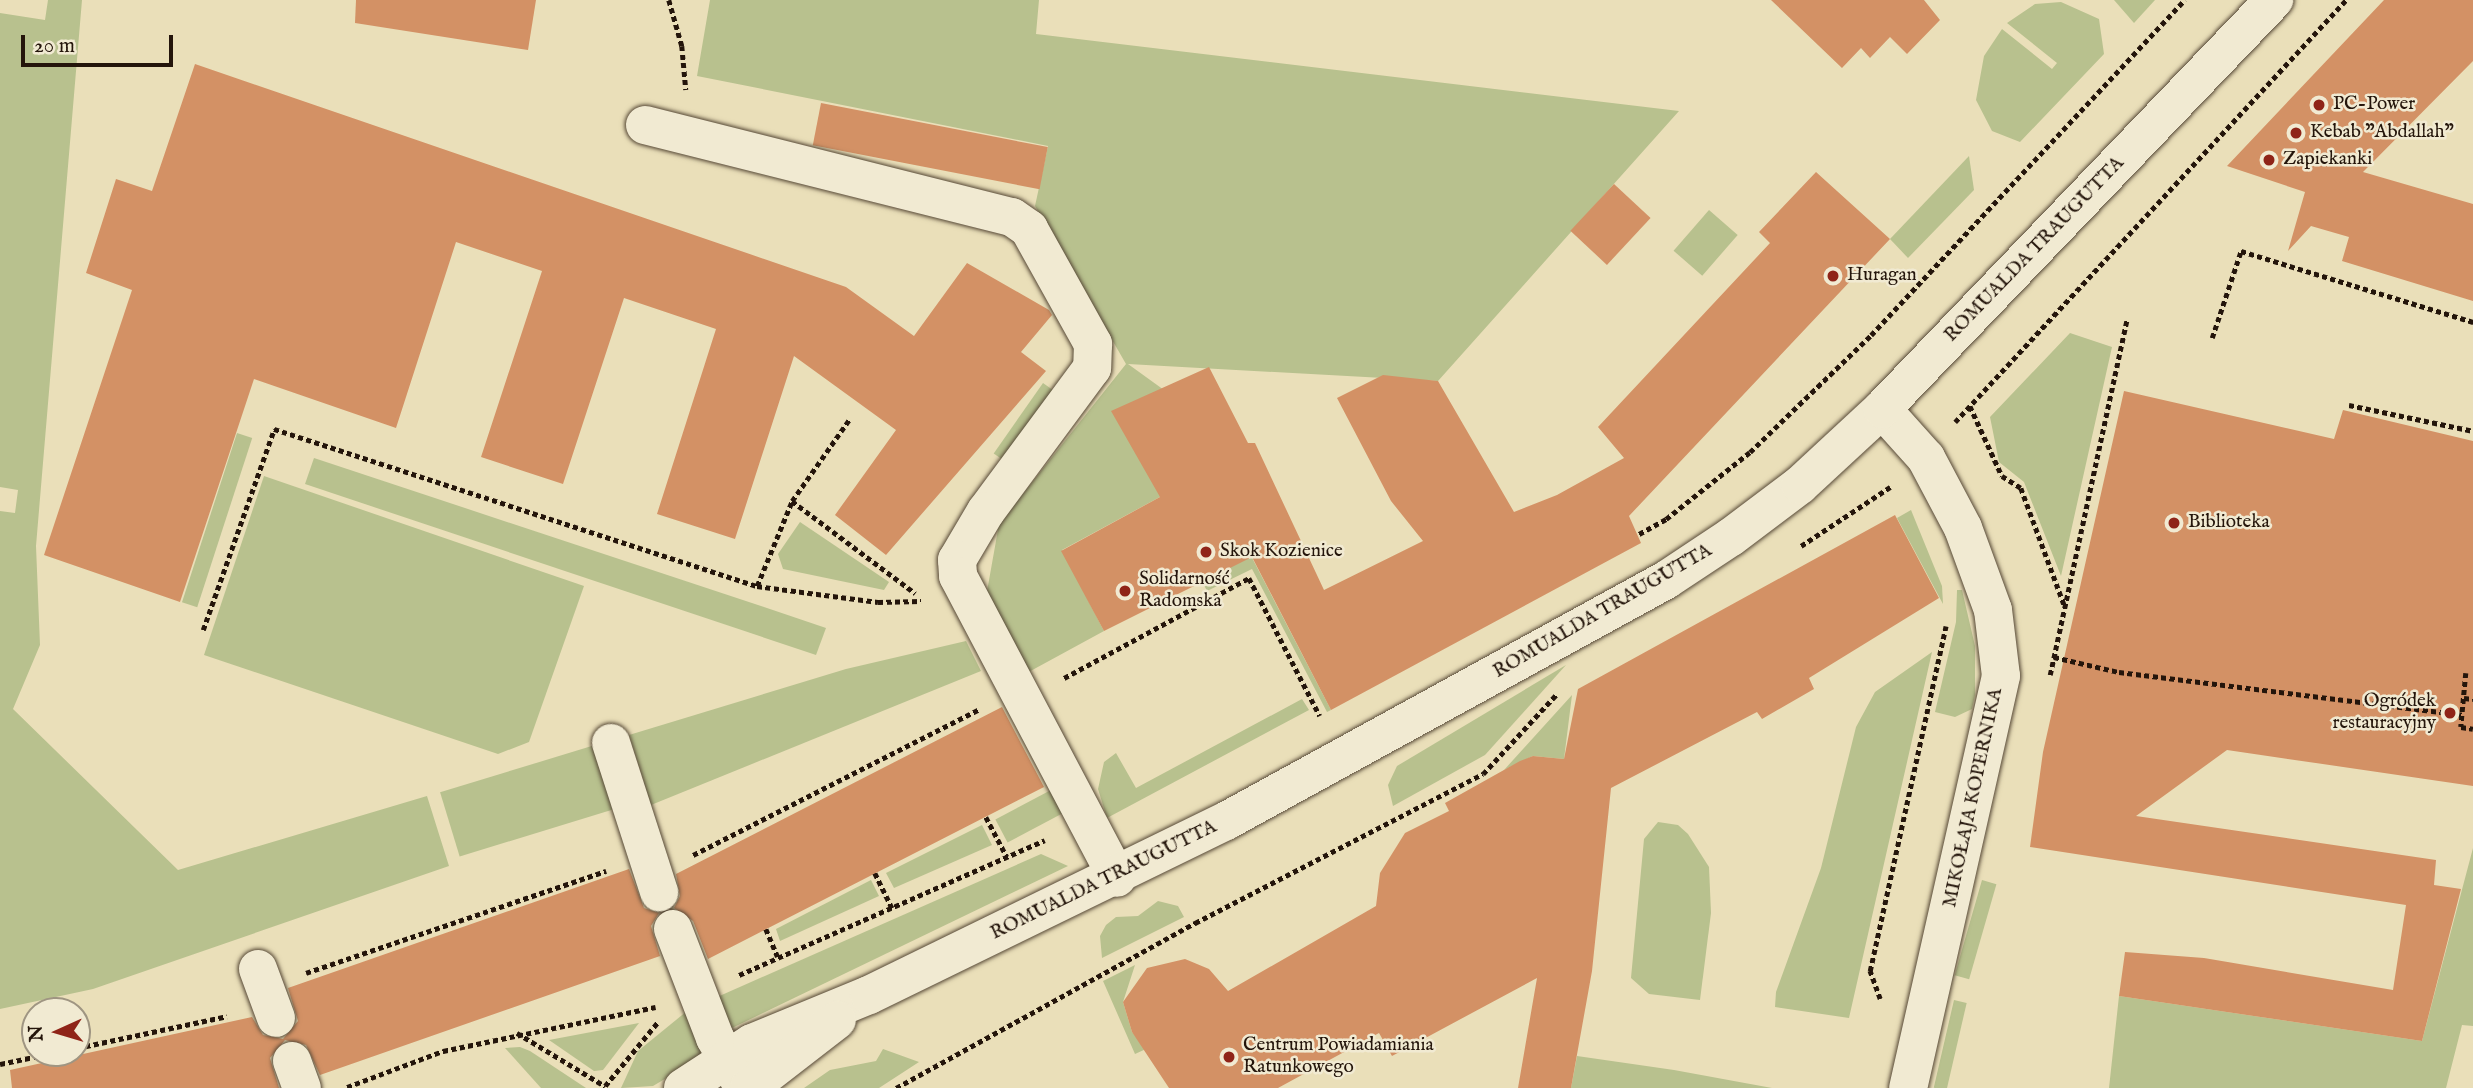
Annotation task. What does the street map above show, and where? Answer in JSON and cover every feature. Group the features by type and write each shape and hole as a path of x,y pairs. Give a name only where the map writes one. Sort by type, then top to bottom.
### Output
{"street":[{"name":"ROMUALDA TRAUGUTTA","path":"717,1081 869,995 1116,878 1666,580 1769,509 1882,409 2274,0"},
{"path":"645,125 1012,217 1029,229 1093,344 1092,368 986,511 957,560 960,587 1003,704 1088,830 1116,878"},
{"name":"MIKOŁAJA KOPERNIKA","path":"1882,409 1926,458 1963,528 1993,610 2001,676 1908,1088"},
{"path":"611,743 653,875"},
{"path":"673,929 686,999 717,1081"}],"path":[{"path":"669,0 682,46 690,136"},
{"path":"1639,534 1666,519 1750,452 1871,335 2185,0"},
{"path":"2212,338 2241,251 2473,322"},
{"path":"2120,352 2127,318"},
{"path":"2349,405 2473,431"},
{"path":"1970,406 2002,476 2021,488 2066,608"},
{"path":"757,586 792,501 849,420"},
{"path":"203,630 274,429 757,586 878,602 926,601 792,501"},
{"path":"1884,491 1893,492"},
{"path":"91,1044 267,995 653,875 1003,704 1249,578 1322,720"},
{"path":"1882,1004 1870,971 1949,615"},
{"path":"2054,657 2119,672 2462,715"},
{"path":"2466,673 2461,727 2473,729"},
{"path":"2464,698 2473,699"},
{"path":"1314,722 1330,718"},
{"path":"986,817 1007,857"},
{"path":"343,1088 443,1051 517,1033 686,999 1007,857 1088,830"},
{"path":"876,873 892,908"},
{"path":"766,929 778,957"},
{"path":"517,1033 605,1087 686,999"},
{"path":"0,1065 21,1060"}],"green space":[{"path":"48,0 82,0 36,546 40,645 13,709 178,870 427,796 449,866 93,989 56,997 21,997 21,1004 0,1009 0,511 15,513 18,490 0,487 0,13 45,20"},
{"path":"710,0 1039,0 1036,34 1679,111 1438,381 1128,364 1164,390 1206,472 1062,550 1104,631 1025,674 986,597 999,524 1126,364 1035,206 1048,146 697,76"},
{"path":"2114,0 2155,0 2134,23"},
{"path":"2061,2 2099,19 2104,54 2020,142 1992,131 1976,100 1984,56 2002,29 2052,69 2057,63 2007,23 2035,4"},
{"path":"1969,156 1974,190 1908,258 1890,239"},
{"path":"1709,210 1738,235 1702,276 1674,251"},
{"path":"2070,333 2112,347 2061,576 2024,482 1999,462 1990,417"},
{"path":"1043,383 1053,390 1004,460 994,453"},
{"path":"237,433 252,438 197,607 182,602"},
{"path":"314,458 826,628 816,655 305,484"},
{"path":"264,476 584,586 529,742 498,754 204,655"},
{"path":"1911,510 1942,586 1943,604 1897,518"},
{"path":"800,522 889,582 884,590 783,569 778,554"},
{"path":"1249,552 1331,710 1327,712 1252,569 1207,591 1201,579"},
{"path":"1957,590 1962,590 1975,646 1975,695 1972,709 1955,717 1935,712 1956,622"},
{"path":"966,641 981,671 651,805 629,735 846,669"},
{"path":"1932,652 1849,1018 1775,1007 1776,992 1821,868 1856,727 1875,692"},
{"path":"1566,665 1485,755 1393,806 1388,785 1397,766"},
{"path":"1572,695 1564,759 1533,756 1504,770"},
{"path":"1302,699 1309,710 1107,818 1098,789 1104,762 1116,753 1136,788"},
{"path":"595,745 615,809 460,856 440,792"},
{"path":"1051,790 1063,813 1008,843 995,820"},
{"path":"1658,822 1678,825 1688,834 1709,867 1711,913 1700,1000 1649,994 1631,978 1644,839"},
{"path":"982,825 992,845 894,888 886,873"},
{"path":"2473,848 2473,1026 2462,1025 2446,1088 2109,1088 2119,996 2422,1041"},
{"path":"1041,854 1068,866 732,1028 715,998"},
{"path":"871,880 879,896 780,941 776,929"},
{"path":"1982,880 1996,884 1969,979 1955,975"},
{"path":"1158,901 1178,906 1184,917 1102,958 1100,936 1106,925 1116,917 1138,916"},
{"path":"1135,965 1123,1002 1132,1032 1146,1049 1135,1054 1103,981"},
{"path":"1954,1000 1967,1003 1947,1088 1934,1088"},
{"path":"687,1011 701,1045 700,1058 653,1086 621,1088 638,1051"},
{"path":"639,1023 603,1070 594,1071 549,1040"},
{"path":"520,1047 586,1088 541,1088 505,1048"},
{"path":"883,1049 919,1062 879,1088 804,1088 830,1070 876,1061"},
{"path":"1577,1056 1674,1070 1772,1088 1571,1088"}],"building":[{"path":"356,0 536,0 528,50 355,23"},
{"path":"1771,0 1924,0 1940,20 1907,54 1890,37 1870,58 1861,48 1842,68"},
{"path":"2384,0 2473,0 2473,61 2363,172 2473,204 2473,301 2342,261 2349,237 2311,226 2288,251 2305,192 2227,166"},
{"path":"195,64 846,287 914,336 967,263 1049,310 1052,315 1021,352 1046,371 886,555 835,515 896,430 794,356 735,539 657,514 716,329 624,298 563,484 481,457 542,271 456,242 396,428 254,379 180,602 44,555 132,290 86,273 116,179 152,191"},
{"path":"821,103 1048,147 1040,189 813,145"},
{"path":"1816,172 1890,239 1629,516 1641,543 1331,710 1252,557 1104,631 1061,551 1160,497 1111,411 1209,367 1248,443 1255,443 1324,590 1423,541 1391,501 1337,398 1383,375 1438,381 1514,512 1557,495 1624,458 1598,427 1770,243 1759,232"},
{"path":"1614,184 1651,218 1607,265 1570,231"},
{"path":"2124,391 2334,439 2343,410 2473,441 2473,786 2227,750 2136,816 2436,860 2434,885 2461,889 2422,1041 2119,996 2125,952 2204,958 2393,990 2406,905 2030,847 2043,752"},
{"path":"1895,515 1939,598 1809,678 1814,689 1762,719 1757,712 1611,788 1592,971 1571,1088 1518,1088 1537,978 1392,1056 1379,1033 1278,1088 1169,1088 1132,1032 1123,1002 1147,968 1185,959 1209,969 1228,991 1376,906 1380,873 1405,833 1449,811 1445,803 1520,761 1533,756 1564,759 1578,689"},
{"path":"1002,707 1044,787 708,959 693,921 674,908 680,896 676,874"},
{"path":"629,869 644,908 659,913 651,926 660,956 320,1075 306,1045 285,1040 270,1058 279,1088 12,1088 10,1070 24,1067 91,1067 91,1052 252,1017 263,1035 283,1039 298,1021 288,988"}],"place":[{"name":"PC-Power","path":"2319,105"},
{"name":"Kebab \"Abdallah\"","path":"2296,133"},
{"name":"Zapiekanki","path":"2269,160"},
{"name":"Huragan","path":"1833,276"},
{"name":"Biblioteka","path":"2174,523"},
{"name":"Skok Kozienice","path":"1206,552"},
{"name":"Solidarność Radomska","path":"1125,591"},
{"name":"Ogródek restauracyjny","path":"2450,713"},
{"name":"Centrum Powiadamiania Ratunkowego","path":"1229,1057"}]}
